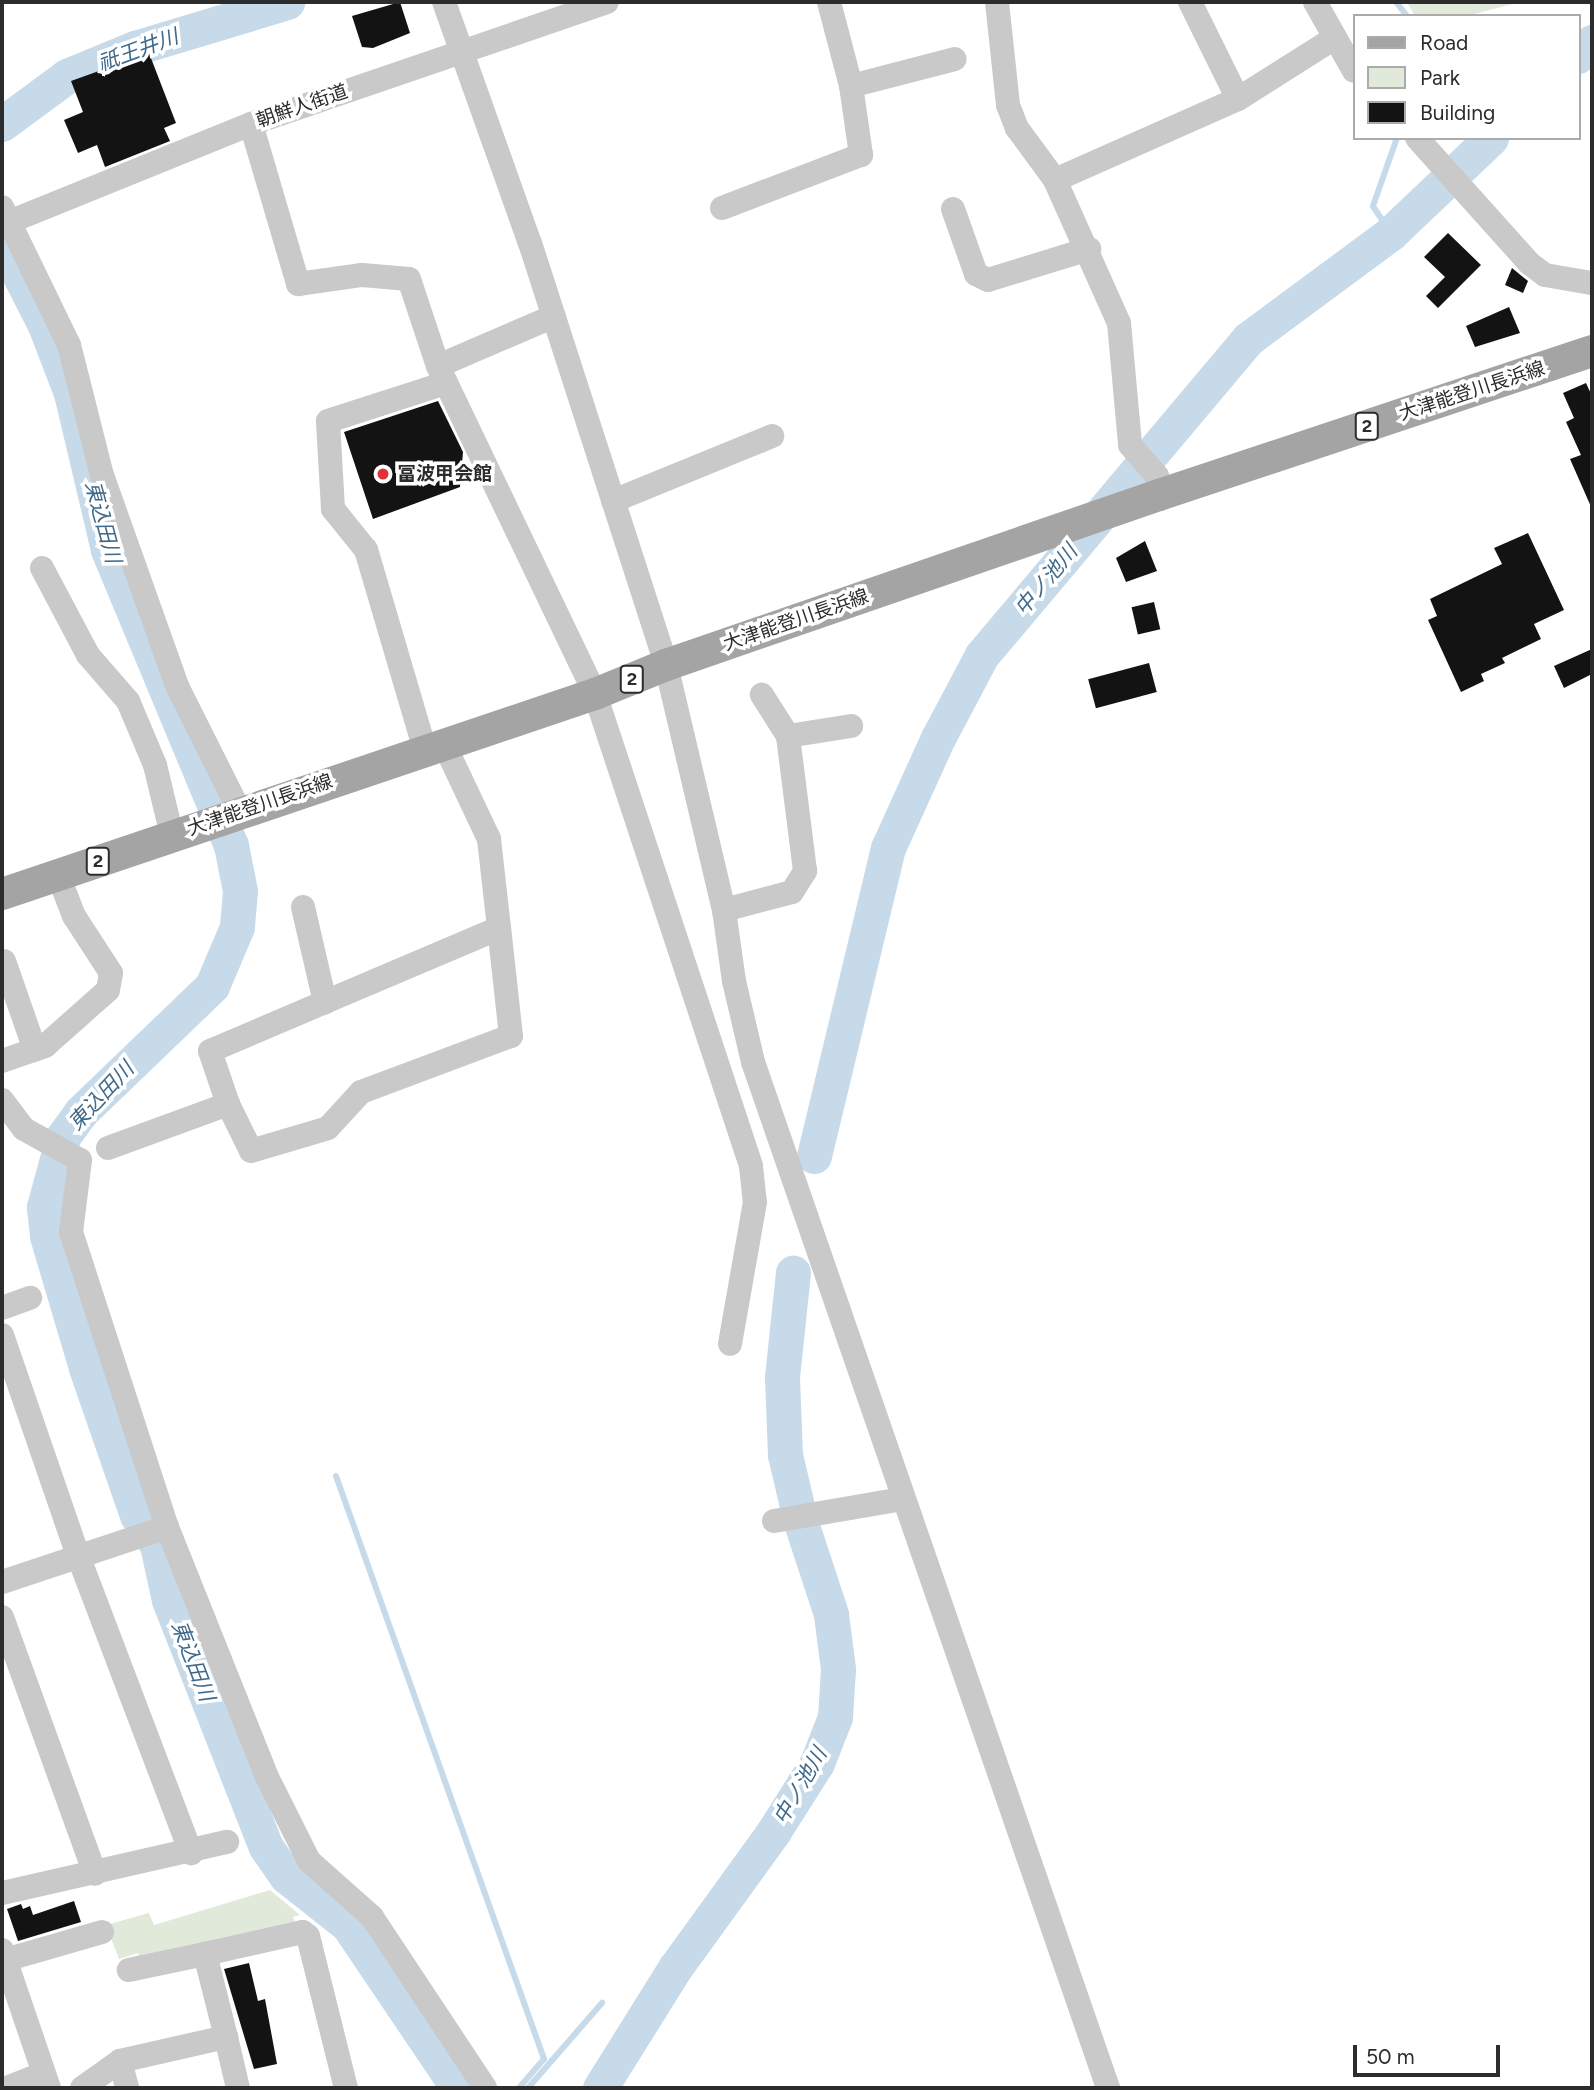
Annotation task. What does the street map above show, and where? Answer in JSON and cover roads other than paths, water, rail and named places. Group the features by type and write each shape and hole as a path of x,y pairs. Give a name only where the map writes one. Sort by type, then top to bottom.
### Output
{"main road":[{"name":"大津能登川長浜線","path":"2,894 595,694 666,665 1031,540 1152,491 1592,351"}],"street":[{"path":"444,2 554,316 666,665 724,910 734,981 753,1062 1108,2088"},
{"name":"朝鮮人街道","path":"4,220 251,124 607,2"},
{"path":"722,208 861,155 850,86 829,2"},
{"path":"997,2 1008,105 1017,128 1055,180 1119,323 1129,445 1152,491"},
{"path":"1190,2 1238,99"},
{"path":"1315,2 1333,40 1352,68"},
{"path":"1055,180 1238,99 1333,40"},
{"path":"850,86 955,59"},
{"path":"251,124 298,284 362,275 409,279 442,374 595,694 751,1166 755,1202 730,1344"},
{"path":"1419,140 1529,263 1545,275 1592,283"},
{"path":"953,209 976,274 988,280 1088,249"},
{"path":"4,220 69,345 105,484 178,688 236,813"},
{"path":"499,928 210,1051 228,1104 251,1151 328,1128 361,1092 511,1036 499,928 489,839 434,747 366,550 333,509 328,421 442,374 554,316"},
{"path":"613,501 772,436"},
{"path":"42,568 88,655 128,701 184,832"},
{"path":"724,910 792,892 806,872 788,736 762,695"},
{"path":"788,736 850,726"},
{"path":"2,1060 45,1046 108,990 111,973 74,916 58,874"},
{"path":"303,907 325,1002"},
{"path":"4,961 35,1050"},
{"path":"2,1100 24,1129 80,1160 71,1232 164,1528 267,1777 309,1861 372,1917 485,2088"},
{"path":"108,1148 228,1104"},
{"path":"2,1308 30,1298"},
{"path":"2,1335 79,1558 191,1853"},
{"path":"775,1521 903,1499"},
{"path":"2,1582 164,1528"},
{"path":"2,1617 95,1874"},
{"path":"2,1893 191,1853 227,1842"},
{"path":"7,2088 45,2081 4,1959 102,1932"},
{"path":"129,1970 303,1932 308,1936 346,2088"},
{"path":"205,1954 238,2088"},
{"path":"82,2088 121,2061 226,2037"},
{"path":"121,2061 127,2088"}],"waterway":[{"name":"祇王井川","path":"2,124 67,76 135,48 287,2"},
{"path":"1396,2 1405,14"},
{"name":"中ノ池川","path":"1580,54 1592,42"},
{"path":"1391,233 1373,206 1396,140"},
{"name":"中ノ池川","path":"814,1156 888,848 938,738 982,655 1248,339 1391,233 1489,140"},
{"name":"東込田川","path":"2,241 45,325 71,393 108,550 231,845 240,891 237,927 212,986 81,1112 63,1137 44,1207 47,1236 86,1368 137,1515 157,1545 169,1600 266,1847 286,1876 348,1925 458,2088"},
{"name":"中ノ池川","path":"600,2088 675,1968 774,1831 817,1763 835,1717 838,1669 831,1614 801,1523 785,1455 782,1377 793,1273"},
{"path":"336,1476 544,2059 519,2088"},
{"path":"528,2088 602,2003"}],"place":[{"name":"冨波甲会館","path":"383,474"}]}
